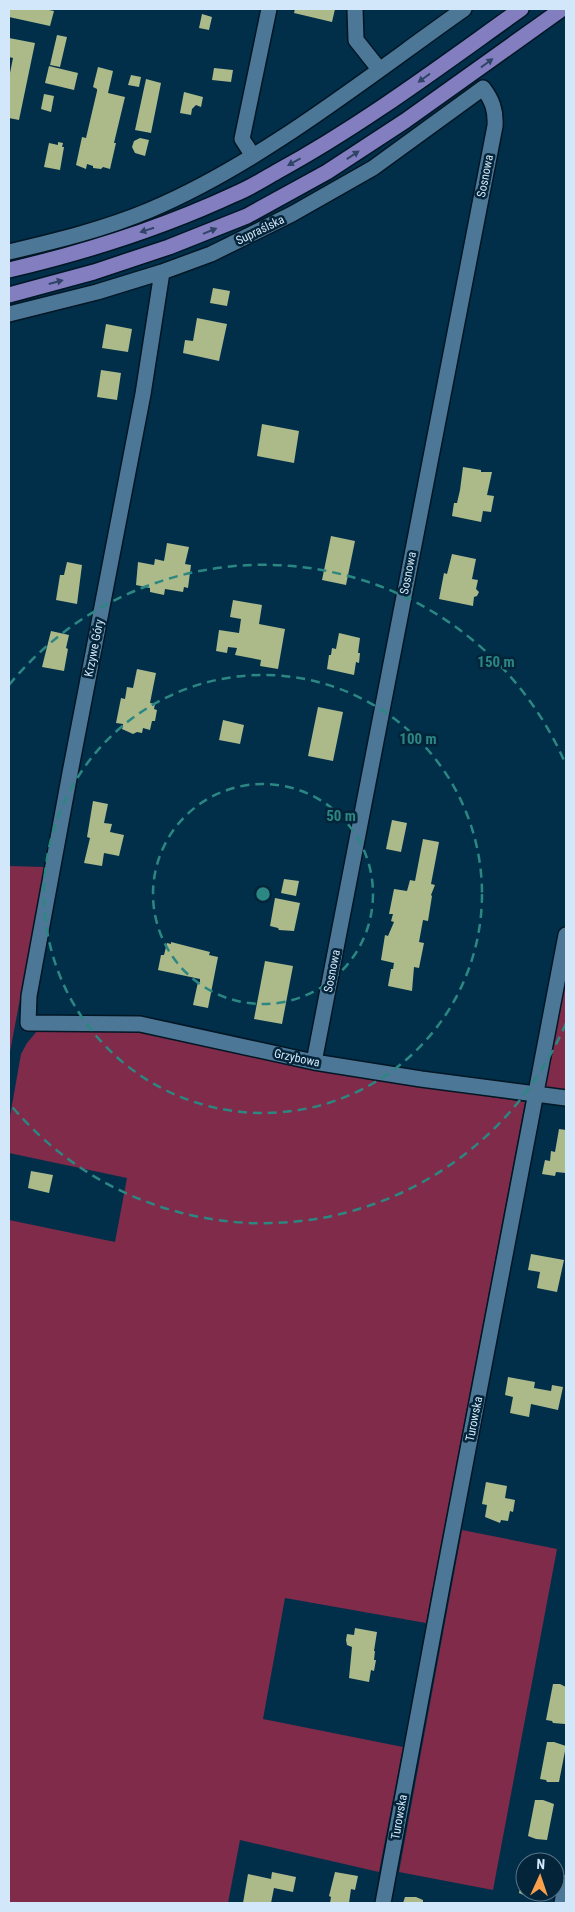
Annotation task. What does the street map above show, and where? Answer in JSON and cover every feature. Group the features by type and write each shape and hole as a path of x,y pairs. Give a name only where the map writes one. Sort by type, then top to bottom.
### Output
{"main road":[{"path":"9,270 90,249 162,225 236,194 314,152 378,110 521,9"},
{"path":"9,295 113,266 169,247 247,216 327,172 405,121 562,9"}],"street":[{"path":"253,156 242,139 269,9"},
{"path":"355,9 356,40 379,69"},
{"path":"9,252 100,228 150,210 253,156 464,9"},
{"name":"Supraślska","path":"9,314 97,292 162,272 211,254 292,214 365,173 483,88"},
{"name":"Sosnowa","path":"314,1062 495,126 495,109 483,88"},
{"name":"Krzywe Góry","path":"28,1023 29,996 141,403 162,272"},
{"name":"Turowska","path":"383,1903 566,935"},
{"name":"Grzybowa","path":"28,1023 140,1024 314,1062 421,1079 566,1098"},
{"path":"562,1903 566,1882"}],"shaded area":[{"path":"9,866 45,867 9,1057"},
{"path":"566,956 566,1093 541,1089"},
{"path":"61,1027 122,1029 369,1079 525,1102 426,1623 285,1598 263,1719 403,1747 379,1872 240,1840 228,1903 9,1903 9,1220 115,1242 127,1178 9,1153 9,1122 21,1054 37,1031"},
{"path":"462,1530 557,1549 493,1890 399,1872"}],"building":[{"path":"9,9 44,9 54,11 50,26 9,17"},
{"path":"295,9 335,9 332,22 294,13"},
{"path":"202,14 212,17 209,30 199,28"},
{"path":"57,35 67,37 60,67 50,65"},
{"path":"9,38 35,43 19,120 9,118 9,78 13,58 9,57"},
{"path":"49,66 78,73 74,90 45,83"},
{"path":"98,67 113,71 108,93 125,97 110,169 103,167 101,169 93,168 93,166 87,164 86,169 76,165 82,137 86,138 97,91 93,87"},
{"path":"214,68 233,70 231,82 212,80"},
{"path":"131,75 141,77 139,87 128,85"},
{"path":"146,79 161,83 151,133 135,130"},
{"path":"184,92 203,97 201,107 196,105 192,109 191,115 180,113"},
{"path":"44,94 54,96 51,112 41,109"},
{"path":"140,138 149,140 145,156 135,153 132,147 134,141"},
{"path":"58,142 63,143 62,147 64,147 60,170 44,167 49,143 58,145"},
{"path":"213,288 230,291 227,306 210,303"},
{"path":"197,318 227,324 219,361 183,353 185,340 193,341"},
{"path":"106,324 132,329 128,352 102,348"},
{"path":"101,370 121,373 117,400 97,397"},
{"path":"262,424 299,431 294,463 257,456"},
{"path":"463,467 481,470 481,472 492,472 487,495 494,496 491,512 483,511 481,522 452,516 454,503 457,503 460,490"},
{"path":"331,536 355,541 346,585 322,580"},
{"path":"167,543 189,547 185,564 191,565 188,588 184,587 183,592 165,589 164,595 150,592 150,588 136,585 138,562 154,565 155,559 164,561"},
{"path":"452,554 476,559 472,579 478,580 476,589 479,592 474,597 473,606 439,599 444,573 447,574"},
{"path":"67,562 82,565 77,604 56,600 60,575 64,575"},
{"path":"233,600 262,605 259,624 285,629 278,669 260,666 261,660 235,655 237,648 228,647 227,653 216,651 219,630 239,633 241,619 230,617"},
{"path":"51,631 69,635 64,671 42,667"},
{"path":"339,633 360,638 359,663 356,662 354,675 327,669 329,655 331,655 332,648 336,649"},
{"path":"137,669 156,673 150,703 155,704 154,709 157,710 155,721 152,721 150,730 143,728 142,733 137,732 133,734 122,729 123,724 116,723 121,698 125,699 127,687 133,688"},
{"path":"318,707 343,712 333,761 308,756"},
{"path":"223,720 244,725 240,744 219,740"},
{"path":"93,801 108,804 104,823 112,824 110,832 124,835 119,856 104,853 102,866 84,863 90,838 87,837"},
{"path":"392,820 407,823 401,852 386,849"},
{"path":"423,839 439,842 431,884 435,885 431,895 428,921 423,920 419,942 424,943 419,968 414,967 412,991 388,986 394,963 381,960 385,935 388,936 394,922 391,921 393,914 389,914 394,889 407,891 410,880 415,881"},
{"path":"284,879 299,881 296,896 281,893"},
{"path":"275,898 300,903 294,931 279,930 270,926"},
{"path":"171,942 210,952 209,955 218,957 208,1008 193,1005 200,979 158,970 161,955 164,955 167,943 171,944"},
{"path":"265,961 293,966 282,1024 254,1019"},
{"path":"559,1129 566,1130 566,1173 556,1172 555,1176 542,1174 545,1160 550,1161 551,1151 555,1152"},
{"path":"31,1171 53,1175 49,1193 28,1188"},
{"path":"531,1254 564,1260 557,1292 537,1288 540,1272 528,1270"},
{"path":"508,1377 535,1382 534,1388 551,1391 552,1385 563,1387 558,1410 531,1404 529,1417 510,1413 513,1397 505,1395"},
{"path":"486,1482 507,1486 505,1498 515,1500 513,1512 510,1511 508,1521 501,1520 500,1523 485,1517 487,1505 482,1504"},
{"path":"355,1628 377,1632 374,1651 374,1660 376,1660 374,1671 371,1670 369,1682 349,1678 352,1647 347,1645 346,1640 347,1634 354,1635"},
{"path":"553,1684 560,1684 566,1687 565,1724 546,1720"},
{"path":"547,1742 566,1746 559,1782 547,1782 540,1779"},
{"path":"535,1800 543,1800 554,1804 547,1840 528,1836"},
{"path":"272,1872 296,1877 293,1892 274,1888 271,1903 243,1903 248,1874 271,1879"},
{"path":"335,1872 358,1876 355,1890 351,1889 349,1903 330,1903 331,1897 329,1896"},
{"path":"405,1897 416,1897 423,1900 423,1903 403,1903"}]}
